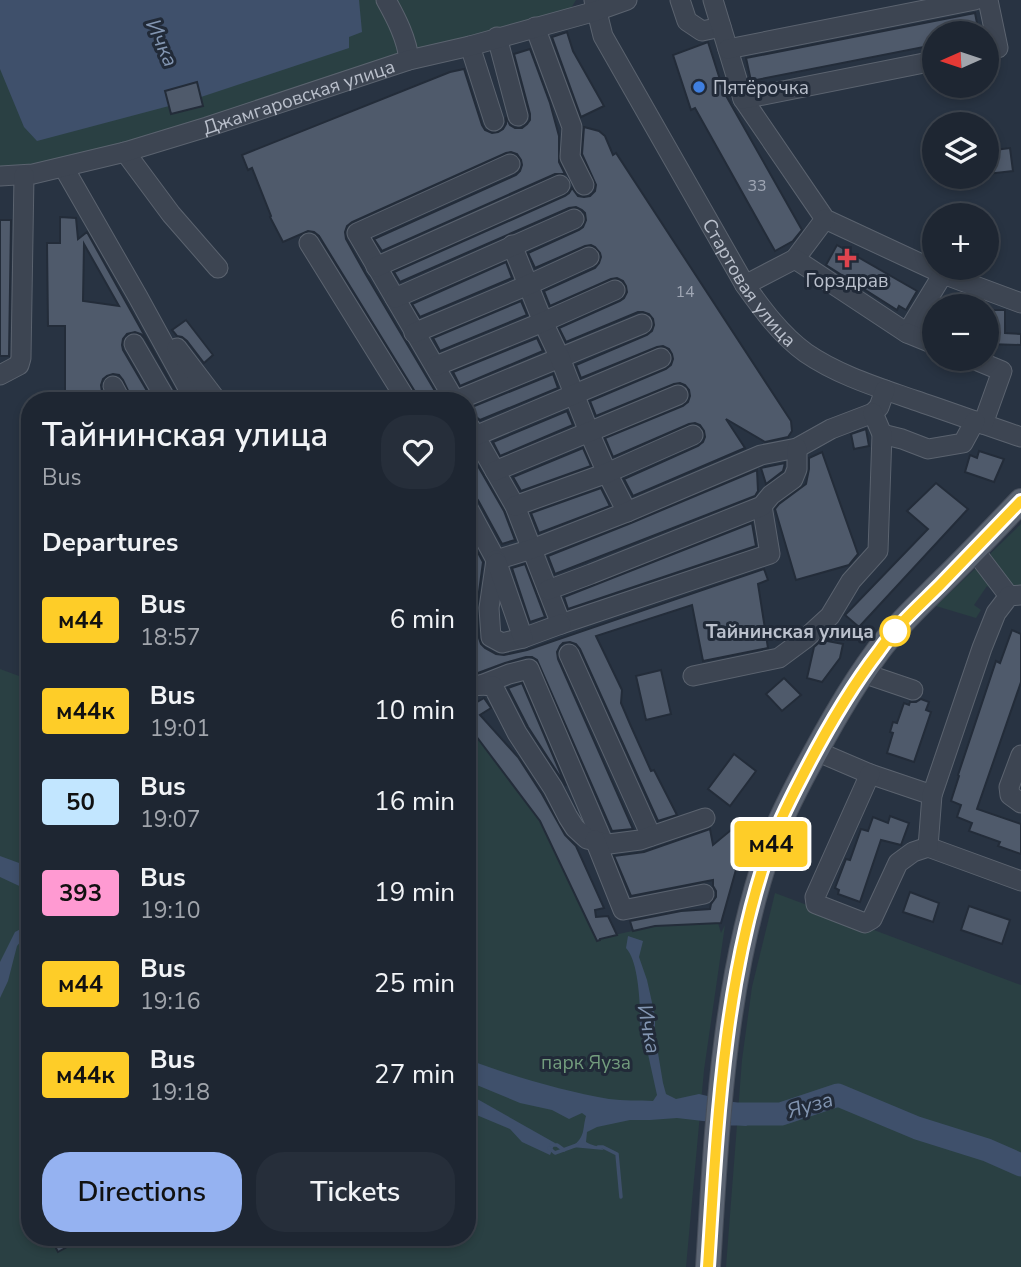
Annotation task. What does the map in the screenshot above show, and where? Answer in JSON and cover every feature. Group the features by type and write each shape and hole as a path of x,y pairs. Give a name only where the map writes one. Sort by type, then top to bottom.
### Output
{"main road":[{"path":"708,1267 724,1065 742,947 769,848 816,751 879,649 1021,501"}],"street":[{"path":"386,0 408,49 409,60"},
{"name":"Джамгаровская улица","path":"0,176 64,168 125,152 409,60 535,27 595,5 627,0"},
{"path":"680,0 687,21 702,32 721,27"},
{"path":"713,0 743,99 825,219 922,264"},
{"path":"728,49 975,0"},
{"path":"988,0 992,21"},
{"name":"Стартовая улица","path":"595,5 603,36 745,285 788,337 804,352 852,378 1021,437"},
{"path":"535,27 572,127 570,157 584,186"},
{"path":"496,37 518,116"},
{"path":"470,46 494,121"},
{"path":"743,99 922,63"},
{"path":"125,152 172,214 218,268"},
{"path":"450,392 357,233 510,164"},
{"path":"64,168 138,297 200,392"},
{"path":"0,375 19,365 21,358 24,175"},
{"path":"376,267 560,185"},
{"path":"395,298 574,219"},
{"path":"745,285 795,259 825,219"},
{"path":"309,243 401,392"},
{"path":"512,245 589,432 627,512"},
{"path":"414,333 589,257"},
{"path":"795,259 907,333 922,339"},
{"path":"907,333 939,280"},
{"path":"959,280 1021,303"},
{"path":"436,366 615,290"},
{"path":"476,392 642,324"},
{"path":"134,344 162,392"},
{"path":"476,427 574,395 661,358"},
{"path":"882,434 928,449 963,443 1012,373"},
{"path":"496,560 532,550 761,455 797,448 831,429 873,413 880,407 885,390"},
{"path":"495,471 678,395"},
{"path":"693,676 779,658 830,616 851,581 878,551 882,434 873,413"},
{"path":"515,506 607,473 693,435"},
{"path":"476,439 515,506 561,624"},
{"path":"548,590 762,506 771,495 793,479 797,469 797,448"},
{"path":"496,560 489,608 491,637 502,643 770,554 762,506"},
{"path":"476,523 496,560 523,638"},
{"path":"928,847 932,795 982,648 996,613 1015,596 974,550"},
{"path":"569,654 651,836"},
{"path":"476,685 529,669 598,841 622,910 704,894"},
{"path":"863,673 913,690"},
{"path":"476,686 493,686 517,733 575,828 587,839 610,844 640,840 705,818"},
{"path":"816,751 870,774 932,795"},
{"path":"1021,755 1009,787 1010,795 1021,803"},
{"path":"870,774 815,897 816,904 865,923 872,919 898,863 913,852 928,847 1021,880"}],"green space":[{"path":"0,0 576,0 570,10 554,18 452,40 180,127 46,164 16,167 0,166"},
{"path":"1021,524 1021,587 1013,588 989,556"},
{"path":"975,569 979,570 993,590 987,586 974,605 981,610 976,618 936,606"},
{"name":"парк Яуза","path":"0,669 21,677 21,1246 476,1246 476,736 540,821 596,939 655,926 718,923 721,933 725,925 704,1070 686,1267 0,1267"},
{"path":"775,893 1021,985 1021,1267 726,1267 742,1060 752,987"}],"water":[{"name":"Ичка","path":"0,0 359,0 362,32 349,37 349,48 201,97 196,82 165,91 169,106 37,141 24,127 0,69"},
{"path":"0,856 21,864 21,887 0,877"},
{"path":"21,929 21,941 0,998 0,962 15,932"},
{"name":"Ичка","path":"628,936 643,941 639,957 655,1016 655,1035 666,1094 676,1099 699,1094 755,1107 764,1115 746,1126 677,1118 630,1120 597,1127 587,1132 586,1142 604,1150 572,1147 583,1133 586,1116 582,1113 569,1119 552,1110 520,1103 476,1085 476,1062 574,1092 609,1099 653,1101 657,1095 640,1026 637,976 633,960 626,948"},
{"path":"476,1099 555,1143 550,1155 522,1142 510,1129 476,1115"}],"building":[{"path":"975,13 977,21 934,21"},
{"path":"922,23 922,47 751,81 746,58"},
{"path":"567,32 573,51 604,106 581,117 552,37"},
{"path":"708,42 724,92 802,230 793,241 775,251 695,108 691,110 673,55"},
{"path":"530,49 550,103 559,136 559,162 565,174 555,174 382,251 374,239 516,175 522,165 521,160 517,154 506,153 352,222 345,232 346,239 365,273 436,392 415,392 319,236 308,231 283,242 270,217 252,168 248,170 242,155 450,72 464,69 485,130 492,133 503,129 506,117 510,125 522,128 530,120 530,114 514,54"},
{"path":"197,82 203,106 171,114 165,91"},
{"path":"584,127 599,131 605,136 613,155 616,153 791,421 792,431 788,437 765,442 726,419 745,448 633,496 624,479 698,446 705,437 704,431 700,425 689,424 613,457 605,438 683,406 690,396 685,385 674,384 596,416 590,401 666,369 673,359 669,349 657,347 581,378 576,365 647,335 654,325 649,314 638,312 566,342 559,328 620,301 627,292 623,281 611,279 550,306 544,291 595,268 601,257 600,253 591,245 585,246 535,268 528,253 583,227 586,220 582,210 569,208 400,282 394,272 565,196 572,188 578,196 590,196 596,185 582,154"},
{"path":"1010,148 1013,171 999,173 999,149"},
{"path":"60,217 76,218 78,239 87,232 169,380 145,338 135,332 127,334 123,339 123,350 148,392 129,392 119,375 113,374 103,379 102,392 65,392 65,326 48,326 47,243 60,243","holes":["84,244 119,306 83,301"]},
{"path":"0,220 11,220 9,356 0,356"},
{"path":"837,245 917,291 906,310 899,306 897,310 826,265"},
{"path":"506,262 512,278 420,317 412,304"},
{"path":"521,301 527,315 440,351 433,338"},
{"path":"999,310 1005,310 1005,333 1021,334 1021,345 999,344"},
{"path":"186,320 213,355 204,363 187,341 172,330"},
{"path":"537,338 543,351 460,386 453,372"},
{"path":"553,374 558,388 480,420 476,417 476,405"},
{"path":"567,411 573,425 500,456 493,442"},
{"path":"866,429 869,446 854,449 851,434"},
{"path":"583,448 591,466 521,491 513,477"},
{"path":"979,451 1004,459 994,482 965,472 970,455 977,458"},
{"path":"822,452 858,554 849,565 796,580 775,509 806,484 809,458"},
{"path":"476,463 504,511 515,540 502,544 478,500"},
{"path":"785,463 783,471 766,484 761,468"},
{"path":"757,470 758,491 755,496 555,574 548,556"},
{"path":"936,483 968,509 859,627 845,615 928,529 907,511"},
{"path":"601,488 610,506 539,533 531,513"},
{"path":"752,523 756,546 568,609 564,597"},
{"path":"476,549 483,562 477,607 479,638 485,648 504,655 527,650 764,569 768,580 758,584 768,648 703,661 692,605 596,636 622,690 621,703 651,771 654,770 677,815 658,821 576,644 563,643 557,652 558,659 633,829 612,831 537,660 526,657 478,673"},
{"path":"525,564 545,617 530,622 512,568"},
{"path":"1012,630 1021,634 1021,682 977,809 1021,824 1021,854 998,846 1000,842 969,831 972,823 957,817 961,805 951,801 996,661 1000,663"},
{"path":"822,640 843,644 840,658 822,682 807,678 814,647"},
{"path":"661,670 671,714 646,720 636,676"},
{"path":"784,678 801,695 782,711 766,694"},
{"path":"522,683 566,786 528,727 508,688"},
{"path":"484,698 491,708 480,715 518,757 565,835 576,846 604,908 595,910 596,917 608,916 617,935 597,941 540,821 476,736 476,703"},
{"path":"921,699 929,702 926,710 931,712 914,762 887,753 893,722 897,723 904,703 909,705 910,702"},
{"path":"734,754 756,771 730,806 708,789"},
{"path":"890,816 909,823 901,845 881,840 860,902 838,894 839,890 835,888 846,859 850,860 861,829 868,831 873,817 888,823"},
{"path":"737,825 746,834 721,923 655,926 633,931 630,921 681,911 710,909 716,891 713,880 631,896 614,856 644,852 710,829 713,845"},
{"path":"910,892 939,903 933,922 903,912"},
{"path":"969,906 1010,920 1002,944 961,930"},
{"path":"55,1246 69,1246 58,1252"}],"waterway":[{"name":"Яуза","path":"733,1114 781,1114 838,1095 917,1128 987,1150 1021,1165"},
{"path":"551,1145 557,1145 564,1150"},
{"path":"549,1148 555,1153 577,1145"},
{"path":"598,1147 617,1154 621,1197"}],"bus line":[{"name":"м44","path":"708,1267 724,1065 732,1006 742,947 769,848 816,751 879,649 1021,501"}],"place":[{"name":"Пятёрочка","path":"699,87"},
{"name":"Горздрав","path":"847,258"},
{"name":"Тайнинская улица","path":"895,631"}]}
